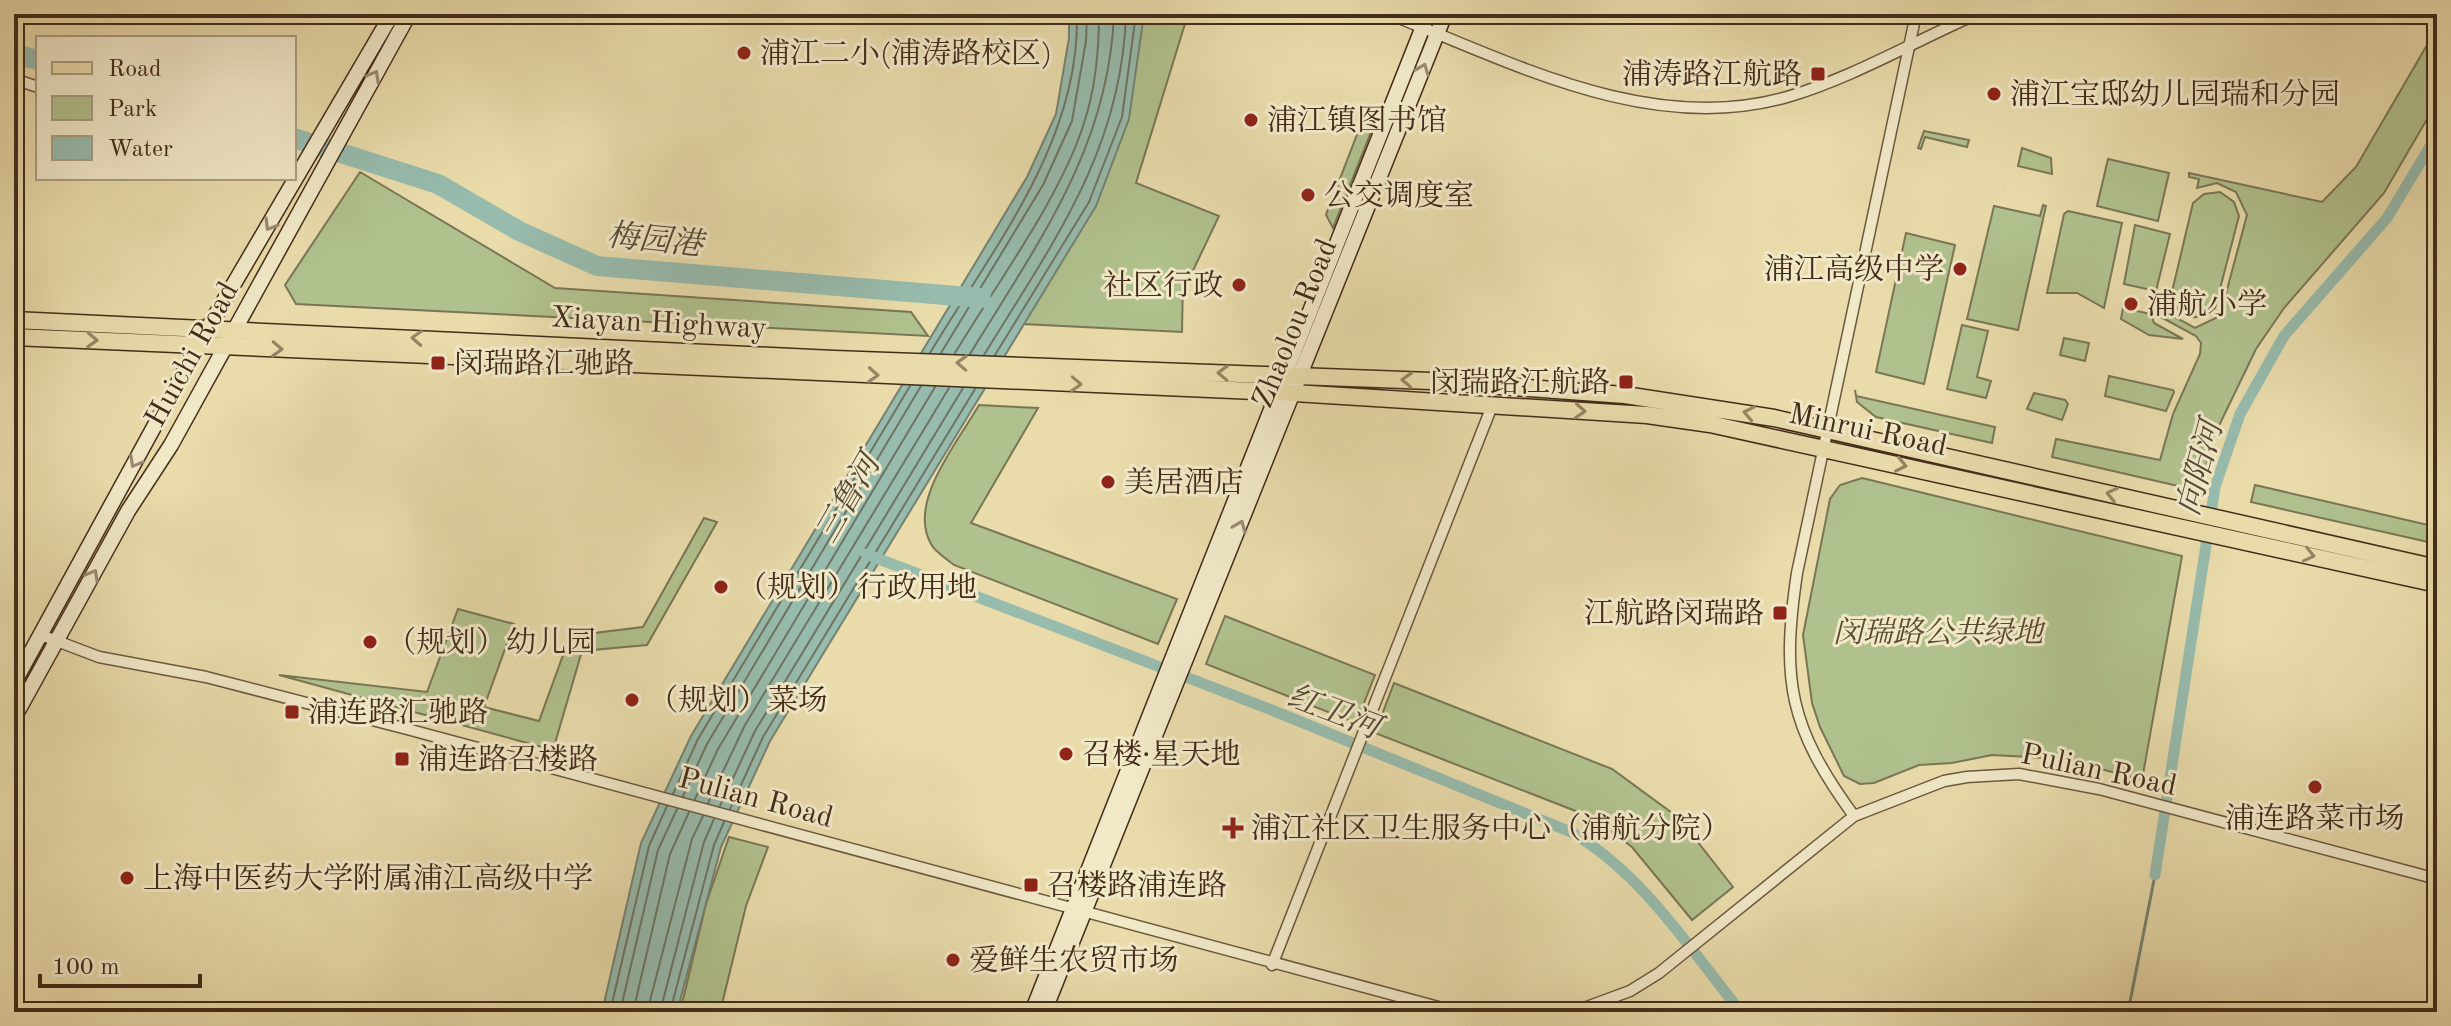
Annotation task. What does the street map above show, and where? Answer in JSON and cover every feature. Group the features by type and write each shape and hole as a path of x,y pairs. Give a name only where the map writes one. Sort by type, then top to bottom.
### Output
{"main road":[{"name":"Xiayan Highway","path":"14,320 208,328 910,369 998,380 1286,393"},
{"name":"Xiayan Highway","path":"14,337 225,347 910,369 1010,365 1293,376"},
{"name":"Minrui Road","path":"1293,376 1625,395 1714,407 1827,430 2233,530 2437,584"},
{"name":"Minrui Road","path":"1286,393 1647,415 1710,424 2187,519"},
{"name":"Minrui Road","path":"2233,530 2437,568"}],"street":[{"name":"Huichi Road","path":"296,180 392,14"},
{"name":"Huichi Road","path":"14,718 128,511 171,445 409,14"},
{"path":"1389,14 1425,21 1438,33 1600,94 1680,108 1752,104 1787,97 1977,14"},
{"name":"Zhaolou Road","path":"1077,911 1286,393 1445,14"},
{"path":"1854,816 1819,769 1805,741 1792,690 1788,658 1797,573 1916,14"},
{"name":"Zhaolou Road","path":"1293,376 1425,21"},
{"path":"14,79 36,86"},
{"name":"Huichi Road","path":"14,683 208,328 296,180"},
{"path":"1272,965 1492,406"},
{"name":"Pulian Road","path":"41,635 99,657 206,677 662,796 1272,965 1457,1012"},
{"name":"Pulian Road","path":"1573,1012 1630,991 1669,964 1854,816 1944,781 1994,774 2040,776 2139,799 2437,879"},
{"path":"1032,1012 1077,911"},
{"path":"1044,1012 1077,911"}],"green space":[{"path":"1104,14 1188,14 1136,183 1219,216 1189,279 1183,279 1182,332 1023,324"},
{"path":"2437,28 2437,102 2384,193 2284,308 2256,349 2213,438 2200,491 2052,457 2056,439 2160,460 2173,414 2200,354 2201,343 2196,336 2159,316 2158,308 2195,328 2220,316 2247,215 2236,192 2217,183 2197,188 2199,179 2189,177 2189,173 2322,202 2356,167"},
{"path":"1924,131 1969,140 1967,147 1925,137 1921,149 1918,148"},
{"path":"1358,132 1371,132 1333,228 1326,215"},
{"path":"2022,148 2051,158 2052,174 2018,166"},
{"path":"2108,159 2169,173 2158,221 2097,206"},
{"path":"360,172 555,288 911,312 928,336 296,304 285,285"},
{"path":"2220,192 2234,202 2239,216 2215,308 2202,316 2189,317 2178,310 2171,296 2193,203 2204,194"},
{"path":"2043,205 2046,206 2018,330 1967,319 1994,206 2040,216"},
{"path":"2068,211 2122,223 2104,308 2077,293 2047,293 2064,214"},
{"path":"2135,225 2170,234 2156,291 2124,284"},
{"path":"1906,233 1955,245 1924,384 1876,372"},
{"path":"2123,308 2151,314 2154,323 2183,339 2149,335 2121,319"},
{"path":"1962,325 1988,331 1977,377 1991,381 1986,398 1947,389"},
{"path":"2064,338 2089,343 2085,361 2060,355"},
{"path":"2109,376 2174,392 2166,411 2105,396"},
{"path":"2034,393 2065,400 2068,404 2062,420 2027,409"},
{"path":"1856,396 1995,427 1992,443 1876,417 1857,402"},
{"path":"979,405 1038,408 971,523 1177,599 1158,644 954,565 933,547 925,527 930,491 948,454"},
{"name":"闵瑞路公共绿地","path":"1862,478 2182,556 2142,780 2063,759 1992,755 1952,763 1919,765 1874,783 1860,784 1844,776 1812,703 1803,635 1830,499 1840,485"},
{"path":"2255,485 2437,527 2437,544 2251,502"},
{"path":"704,518 717,522 647,645 582,651 553,750 279,675 427,692 458,609 514,624 484,707 539,721 570,636 643,627"},
{"path":"1225,616 1375,675 1356,723 1206,664"},
{"path":"1394,683 1612,769 1679,818 1733,887 1692,920 1632,847 1591,817 1375,733"},
{"path":"729,837 768,847 746,906 720,1012 680,1012 706,904"}],"water":[{"name":"三鲁河","path":"1069,14 1144,14 1129,119 1096,206 770,741 721,847 677,1012 602,1012 641,843 691,736 1027,177 1056,114 1069,38"}],"waterway":[{"name":"梅园港","path":"14,54 36,60"},
{"name":"向阳河","path":"2155,875 2215,487 2240,414 2284,336 2387,218 2437,135"},
{"name":"梅园港","path":"296,139 438,184 519,231 597,266 981,298"},
{"name":"红卫河","path":"866,554 1274,711 1571,832 1597,849 1643,891 1741,1012"},
{"path":"2128,1012 2155,875"}],"place":[{"name":"浦江二小(浦涛路校区)","path":"744,53"},
{"name":"浦涛路江航路","path":"1818,74"},
{"name":"浦江宝邸幼儿园瑞和分园","path":"1994,94"},
{"name":"浦江镇图书馆","path":"1251,120"},
{"name":"公交调度室","path":"1308,195"},
{"name":"浦江高级中学","path":"1960,269"},
{"name":"社区行政","path":"1239,285"},
{"name":"浦航小学","path":"2131,304"},
{"name":"闵瑞路汇驰路","path":"438,363"},
{"name":"闵瑞路江航路","path":"1626,382"},
{"name":"美居酒店","path":"1108,482"},
{"name":"（规划）行政用地","path":"721,587"},
{"name":"江航路闵瑞路","path":"1780,613"},
{"name":"（规划）幼儿园","path":"370,642"},
{"name":"（规划）菜场","path":"632,700"},
{"name":"浦连路汇驰路","path":"292,712"},
{"name":"召楼·星天地","path":"1066,754"},
{"name":"浦连路召楼路","path":"402,759"},
{"name":"浦连路菜市场","path":"2315,787"},
{"name":"浦江社区卫生服务中心（浦航分院）","path":"1233,828"},
{"name":"上海中医药大学附属浦江高级中学","path":"127,878"},
{"name":"召楼路浦连路","path":"1031,885"},
{"name":"爱鲜生农贸市场","path":"953,960"}]}
